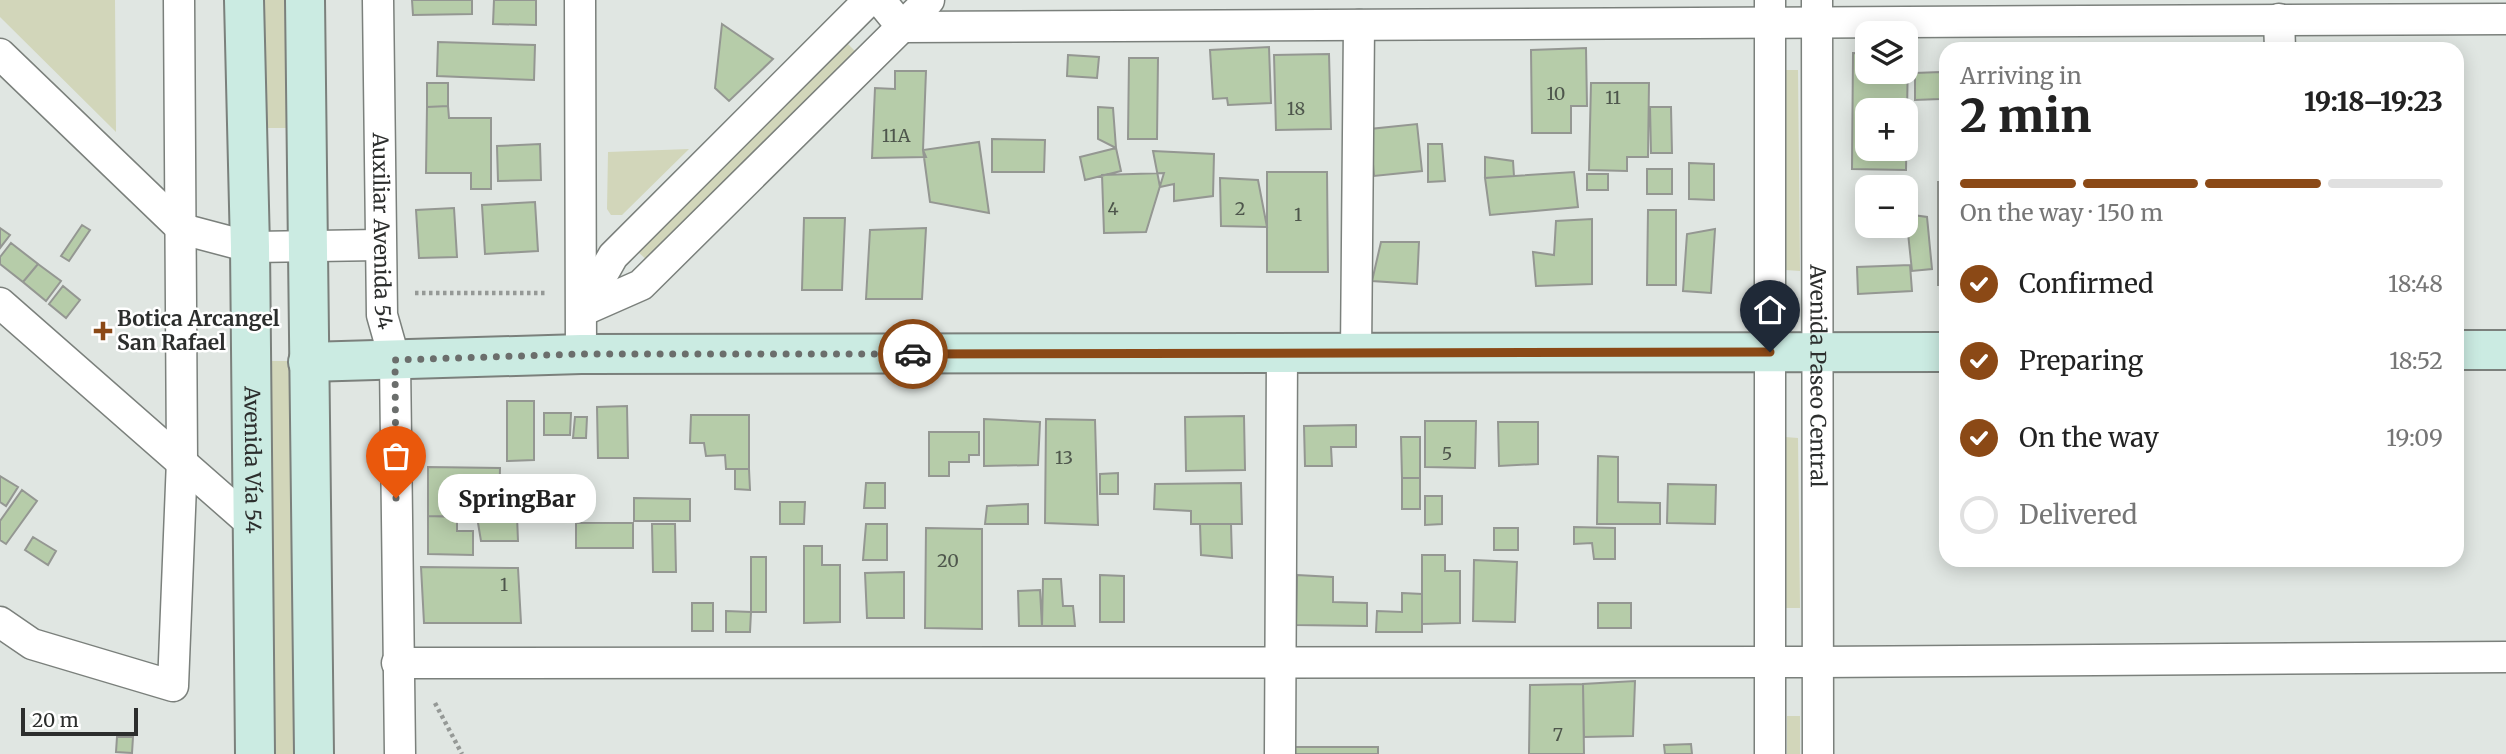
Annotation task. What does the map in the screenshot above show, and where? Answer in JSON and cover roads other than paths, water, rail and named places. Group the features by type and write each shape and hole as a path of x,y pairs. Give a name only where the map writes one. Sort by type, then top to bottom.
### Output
{"street":[{"path":"0,622 32,644 173,686 182,460 178,0"},
{"name":"Avenida Vía 54","path":"244,0 250,247 255,754"},
{"path":"305,0 307,362 314,754"},
{"name":"Auxiliar Avenida 54","path":"378,0 379,245 382,315 395,360 404,663 400,754"},
{"path":"580,0 581,354"},
{"path":"582,311 613,256 869,0"},
{"path":"880,0 902,27"},
{"path":"582,311 641,285 929,0"},
{"path":"902,27 1359,25 1770,11 2279,19 2506,19"},
{"path":"1770,11 1770,754"},
{"name":"Avenida Paseo Central","path":"1817,11 1818,754"},
{"path":"2279,19 2280,42"},
{"path":"1356,353 1359,25"},
{"path":"0,54 182,229 250,247 379,245"},
{"path":"0,303 253,525"},
{"path":"2464,350 2506,350"},
{"path":"307,362 581,354 1939,352"},
{"path":"1280,754 1282,353"},
{"path":"404,663 1280,660 1819,662 2506,657"}],"place":[{"name":"Botica Arcangel San Rafael","path":"103,331"},
{"name":"SpringBar","path":"396,498"}]}
